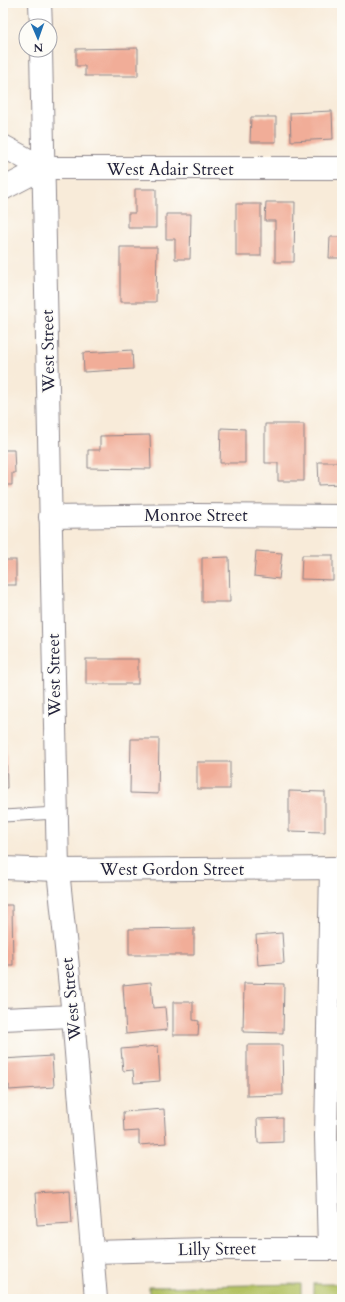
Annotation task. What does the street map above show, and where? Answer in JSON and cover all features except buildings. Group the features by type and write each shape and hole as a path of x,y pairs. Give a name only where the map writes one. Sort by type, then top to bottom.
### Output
{"street":[{"path":"40,3 41,18"},
{"name":"West Street","path":"41,58 58,870 73,1016 96,1299"},
{"path":"3,146 43,168"},
{"name":"West Adair Street","path":"3,188 43,168 342,168"},
{"name":"Monroe Street","path":"50,517 197,515 342,516"},
{"name":"West Gordon Street","path":"3,868 58,870 337,868"},
{"path":"336,1249 326,1136 337,868"},
{"path":"3,1019 73,1016"},
{"name":"Lilly Street","path":"93,1252 208,1249 336,1249"}],"lane":[{"path":"3,816 57,813"}],"green space":[{"path":"301,1284 301,1299 149,1299 149,1287"},
{"path":"313,1284 342,1284 342,1299 313,1299"}]}
